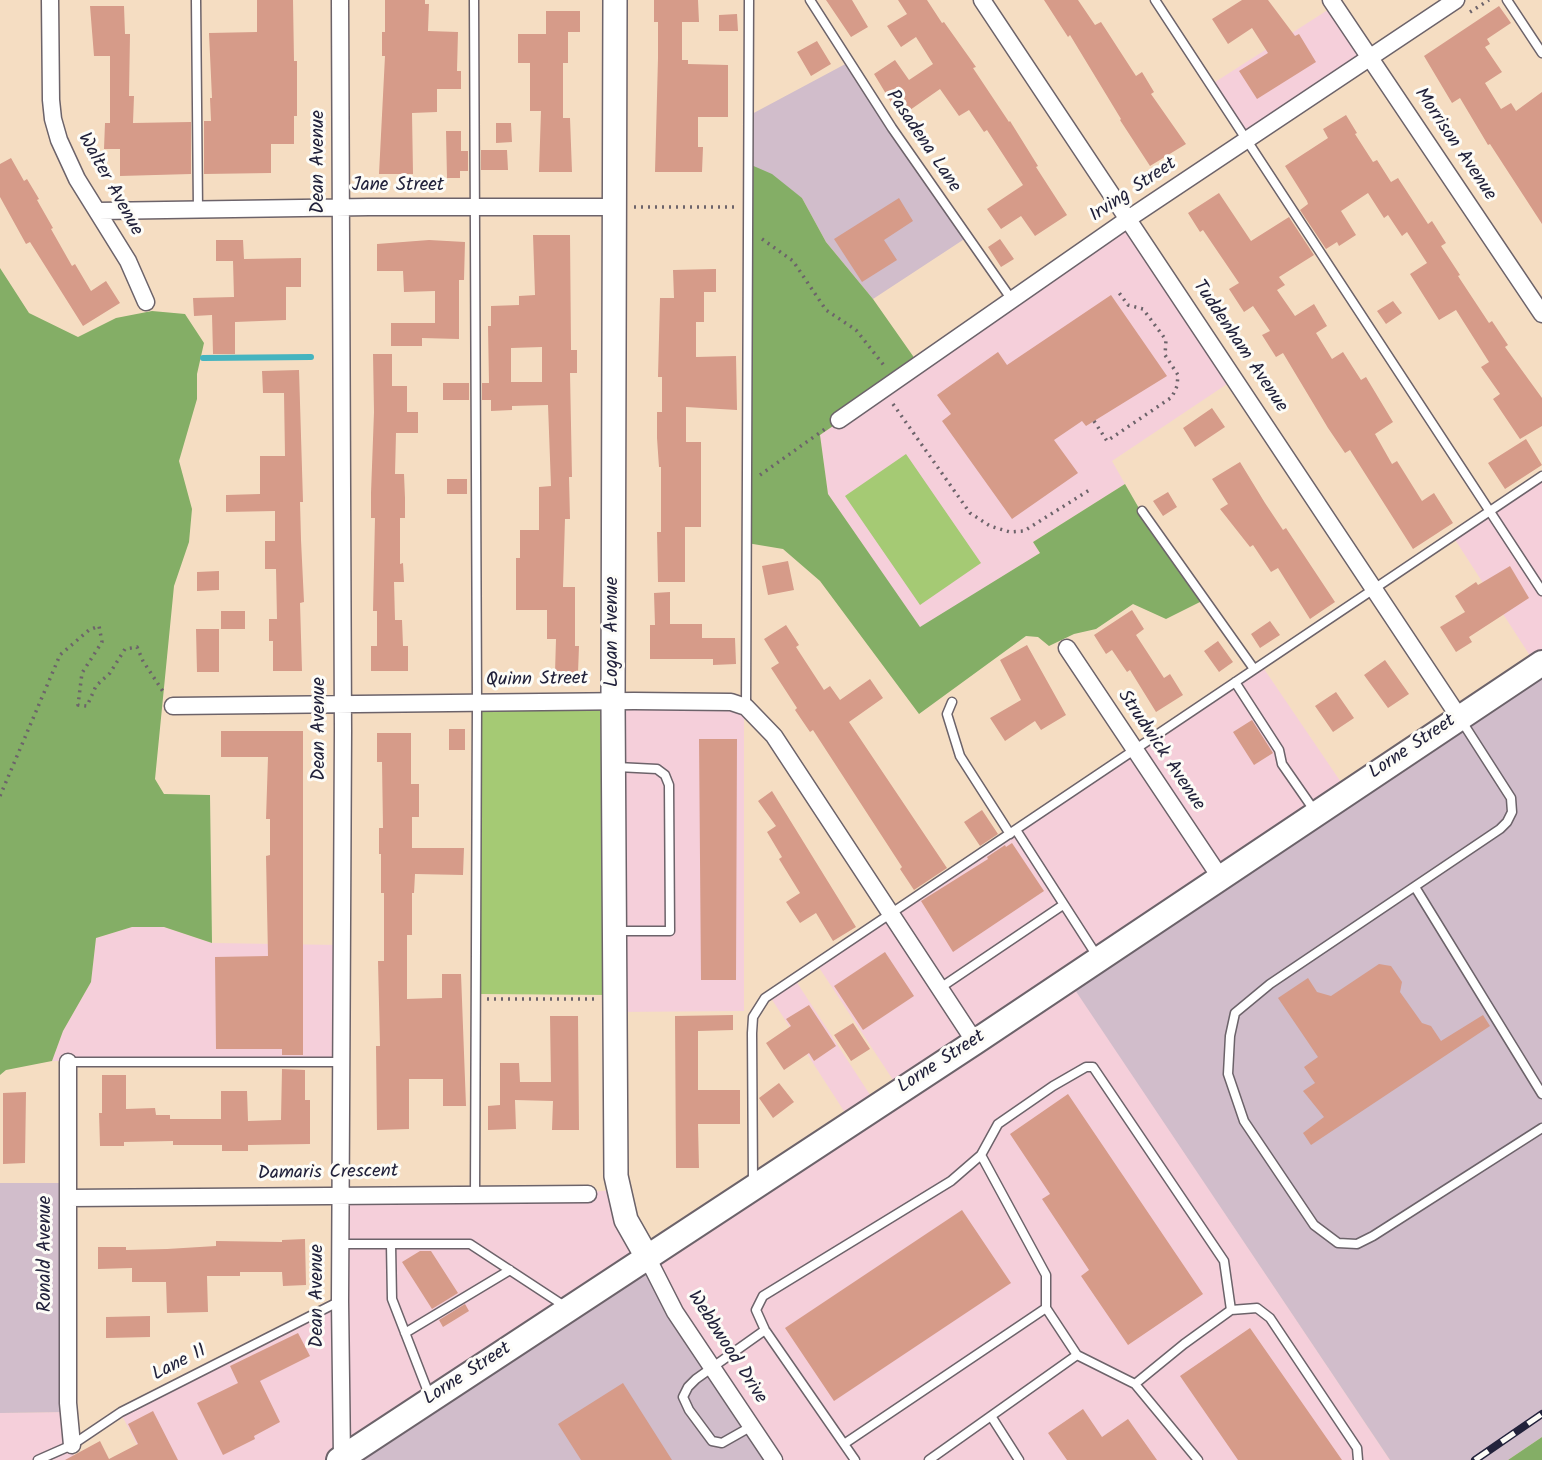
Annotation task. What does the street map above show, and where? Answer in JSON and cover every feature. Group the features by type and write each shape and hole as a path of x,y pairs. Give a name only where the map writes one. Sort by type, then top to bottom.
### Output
{"main road":[{"name":"Lorne Street","path":"340,1459 975,1042 1542,663"}],"street":[{"name":"Walter Avenue","path":"50,0 53,119 67,160 128,261 146,302"},
{"name":"Dean Avenue","path":"340,0 340,1459"},
{"name":"Logan Avenue","path":"615,0 613,701 617,1189 626,1220 648,1257"},
{"name":"Tuddenham Avenue","path":"982,0 1459,717"},
{"name":"Morrison Avenue","path":"1331,0 1542,314"},
{"name":"Irving Street","path":"839,420 1128,219 1456,0"},
{"name":"Jane Street","path":"98,211 614,207"},
{"name":"Strudwick Avenue","path":"1067,648 1133,751 1220,877"},
{"name":"Quinn Street","path":"173,706 613,701 731,702 746,707"},
{"path":"746,707 774,736 975,1042"},
{"name":"Ronald Avenue","path":"68,1062 68,1402 72,1445"},
{"name":"Damaris Crescent","path":"68,1198 588,1194"},
{"name":"Webbwood Drive","path":"648,1257 675,1312 774,1460"}],"lane":[{"path":"196,0 198,210"},
{"path":"474,0 477,703 475,1194"},
{"path":"746,707 749,0"},
{"name":"Pasadena Lane","path":"810,0 892,128 1012,300"},
{"path":"1155,0 1542,591"},
{"path":"1507,0 1542,53"},
{"path":"754,1187 752,1033 757,1009 765,998 1542,476"},
{"path":"1142,511 1254,669"},
{"path":"1235,682 1279,750 1282,764 1316,813"},
{"path":"951,702 947,714 960,756 1098,958"},
{"path":"1459,717 1511,797 1512,812 1507,822 1500,830 1270,984 1235,1013 1230,1036 1228,1074 1244,1121 1314,1225 1338,1244 1357,1244 1542,1128"},
{"path":"614,767 657,769 665,775 669,785 670,918 670,932 615,931"},
{"path":"1415,887 1542,1094"},
{"path":"940,988 1063,905"},
{"path":"68,1062 341,1062"},
{"path":"855,1460 765,1330 756,1310 763,1296 951,1181 981,1155 998,1124 1086,1067 1093,1067 1224,1261 1231,1310"},
{"path":"981,1155 1046,1275 1046,1308 1077,1355 1135,1384 1198,1460"},
{"path":"340,1244 470,1244 569,1309"},
{"path":"391,1244 392,1299 431,1399"},
{"path":"405,1333 510,1270"},
{"name":"Lane 11","path":"38,1460 72,1445 121,1412 340,1301"},
{"path":"844,1444 1046,1308"},
{"path":"1135,1384 1231,1310 1257,1308 1270,1318 1357,1448 1358,1460"},
{"path":"752,1426 722,1443 712,1441 689,1410 684,1397 688,1387 712,1367 765,1330"},
{"path":"929,1460 1077,1355"},
{"path":"991,1416 1019,1460"}],"path":[{"path":"614,207 748,207"},
{"path":"748,229 793,261 826,310 856,330 890,384 915,438 970,513 990,526 1010,532 1024,531 1091,489"},
{"path":"1094,422 1107,441 1172,397 1177,386 1178,375 1165,355 1166,340 1143,309 1128,305 1117,290"},
{"path":"746,484 839,420"},
{"path":"0,796 60,655 89,631 99,626 102,642 82,673 78,705 87,706 96,686 110,673 125,649 137,647 143,661 173,706"},
{"path":"476,999 615,999"}],"shaded area":[{"path":"1334,6 1368,57 1249,138 1212,84"},
{"path":"851,61 969,236 873,299 826,242 802,198 749,164 750,115"},
{"path":"1130,219 1236,378 1112,461 1125,484 1033,542 1040,553 920,628 828,494 820,435"},
{"path":"1542,474 1542,661 1536,665 1452,535"},
{"path":"1542,661 1542,1437 1508,1460 1390,1460 1067,978"},
{"path":"1260,663 1347,791 1068,978 1390,1460 145,1460 119,1410 338,1300 339,1193 616,1190 645,1256 851,1122 769,995 794,978 876,1104 899,1089 816,963"},
{"path":"611,700 744,705 744,1011 613,1012"},
{"path":"132,927 164,927 212,943 340,945 339,1061 52,1061 63,1031 91,982 96,938"},
{"path":"0,1183 66,1183 66,1412 0,1413"},
{"path":"645,1257 772,1460 334,1460"},
{"path":"66,1412 68,1444 77,1460 0,1460 0,1413"}],"green space":[{"path":"749,164 772,174 802,198 826,242 873,299 920,366 820,435 828,494 920,627 1040,553 1033,542 1125,484 1140,510 1204,600 1166,619 1133,604 1096,629 1074,634 1049,646 1038,637 1026,636 919,714 820,581 783,549 747,543"},
{"path":"0,268 29,313 78,337 116,318 152,311 185,314 204,343 197,374 197,399 179,461 192,509 189,542 174,586 155,779 164,794 210,795 212,943 164,927 132,927 96,938 91,982 63,1031 52,1061 6,1070 0,1075"},
{"path":"906,454 981,563 920,605 845,496"},
{"path":"611,700 613,995 477,994 478,702"},
{"path":"1542,1437 1542,1460 1508,1460"}],"building":[{"path":"257,0 293,0 294,61 297,61 294,144 271,144 271,173 204,174 204,121 211,121 212,98 209,33 257,32"},
{"path":"385,0 425,0 425,4 429,4 428,31 458,32 457,71 461,71 461,89 437,89 437,112 412,113 413,174 379,174"},
{"path":"654,0 698,0 699,22 682,22 682,60 688,60 688,64 728,65 728,117 698,117 698,147 703,147 702,172 655,172 658,22 654,22"},
{"path":"826,0 852,0 868,27 851,37"},
{"path":"898,0 927,0 976,67 973,68 1010,121 1067,215 1035,236 1021,216 1001,229 987,209 1023,185 987,130 984,132 969,110 959,116 940,89 900,117 874,74 895,60 909,80 933,64 916,37 901,47 887,26 907,14"},
{"path":"1044,0 1078,0 1095,25 1101,22 1136,76 1142,72 1154,92 1151,94 1186,144 1150,166 1070,35 1068,37"},
{"path":"1242,0 1268,0 1295,36 1299,34 1316,62 1257,99 1239,71 1268,53 1252,28 1228,44 1212,19"},
{"path":"90,6 124,6 125,34 130,34 129,96 134,96 133,123 191,122 191,174 120,176 120,149 104,149 105,123 110,123 110,56 94,56"},
{"path":"1499,6 1511,23 1487,39 1490,44 1485,47 1502,72 1485,83 1501,109 1511,103 1516,111 1542,92 1542,224 1490,144 1488,145 1460,98 1452,103 1424,56"},
{"path":"546,11 580,11 580,32 568,32 568,63 563,63 563,118 570,118 572,172 539,172 541,111 530,111 530,63 518,63 518,34 546,34"},
{"path":"737,14 738,31 719,31 719,15"},
{"path":"817,41 831,64 811,76 797,52"},
{"path":"1346,115 1373,162 1377,160 1391,182 1398,178 1428,224 1432,221 1446,243 1441,246 1460,275 1458,276 1489,323 1492,321 1508,345 1505,347 1542,398 1542,426 1520,439 1493,399 1500,394 1481,367 1489,362 1456,310 1439,320 1410,274 1427,263 1407,232 1402,236 1388,215 1384,218 1368,193 1341,211 1356,235 1339,246 1337,242 1326,249 1300,210 1308,204 1307,201 1285,166 1328,138 1323,129"},
{"path":"496,123 511,123 512,142 496,143"},
{"path":"446,131 461,131 461,151 468,151 468,171 460,171 460,178 447,178"},
{"path":"481,150 507,150 508,170 481,170"},
{"path":"11,158 24,181 27,179 39,199 37,200 53,228 51,229 72,266 75,264 91,291 106,281 120,303 83,326 30,242 26,244 0,197 0,164"},
{"path":"1219,193 1251,241 1289,217 1314,255 1279,277 1285,285 1277,290 1295,316 1314,304 1327,326 1316,333 1332,359 1343,352 1361,380 1366,377 1393,422 1375,434 1392,464 1397,461 1422,501 1434,493 1453,523 1413,549 1350,450 1345,453 1328,428 1283,353 1276,357 1262,335 1270,331 1253,306 1244,312 1229,289 1239,283 1203,230 1200,232 1188,213"},
{"path":"899,198 913,221 884,240 897,260 862,282 834,239"},
{"path":"533,235 570,235 571,350 577,350 577,373 570,373 572,477 569,477 570,519 565,519 563,587 575,587 578,673 555,673 556,639 547,639 547,610 516,610 516,558 520,558 520,530 539,530 539,487 551,486 548,405 512,406 512,410 491,411 491,400 482,400 482,383 489,383 488,326 491,326 491,306 519,305 519,296 535,295","holes":["542,347 542,382 511,382 511,348"]},
{"path":"1000,239 1014,259 1001,267 988,247"},
{"path":"216,240 243,240 244,259 301,258 301,287 286,287 286,320 235,322 235,354 213,354 212,315 194,316 193,298 234,297 233,261 216,261"},
{"path":"429,240 465,242 464,280 459,280 459,339 422,338 422,346 391,346 391,323 435,323 435,291 404,292 403,271 377,271 377,244"},
{"path":"716,269 716,292 704,292 704,322 696,322 696,357 736,356 737,410 686,407 686,442 701,442 701,527 685,527 685,582 658,582 657,532 661,532 661,467 657,412 662,412 662,377 658,377 660,298 674,298 673,270"},
{"path":"1111,295 1167,376 1086,426 1082,421 1054,440 1078,473 1012,519 942,421 951,414 937,395 998,352 1007,365"},
{"path":"1393,301 1402,313 1386,324 1377,311"},
{"path":"373,354 392,354 392,386 407,386 407,412 418,412 418,433 396,433 395,474 404,474 405,518 400,518 400,564 403,563 404,582 394,582 395,620 402,620 403,646 408,646 408,671 371,671 371,646 377,646 377,611 373,611 375,518 371,518"},
{"path":"299,370 304,602 300,603 302,671 273,671 273,641 269,641 269,619 277,619 276,569 265,569 265,541 275,541 275,511 226,512 226,495 260,494 260,456 285,456 284,393 263,393 262,371"},
{"path":"443,383 469,383 469,400 443,400"},
{"path":"1212,408 1225,427 1195,447 1183,428"},
{"path":"1526,439 1542,465 1505,489 1488,463"},
{"path":"1240,462 1283,530 1286,528 1335,602 1310,619 1278,568 1271,572 1253,545 1250,547 1220,509 1228,504 1212,479"},
{"path":"447,479 467,479 467,494 447,494"},
{"path":"1168,492 1177,507 1163,516 1153,501"},
{"path":"788,561 794,590 768,595 762,566"},
{"path":"1510,566 1529,598 1469,637 1472,642 1456,652 1440,627 1465,612 1455,596 1476,582 1478,585"},
{"path":"219,571 219,590 197,591 197,572"},
{"path":"670,592 670,624 702,624 702,638 735,638 736,664 713,665 713,659 650,659 650,625 655,625 654,593"},
{"path":"1132,610 1144,629 1136,635 1164,678 1170,674 1183,695 1156,712 1130,670 1127,672 1112,650 1106,654 1094,635"},
{"path":"221,611 245,611 245,629 221,629"},
{"path":"1270,621 1280,635 1260,648 1251,634"},
{"path":"786,625 799,645 796,647 824,690 830,686 840,700 870,679 883,698 849,722 947,868 914,890 900,869 902,867 813,730 810,732 795,710 797,708 771,668 779,663 764,639"},
{"path":"196,629 219,629 219,672 197,672"},
{"path":"1218,641 1233,662 1219,672 1204,651"},
{"path":"1027,645 1066,715 1041,730 1035,721 1005,741 990,718 1021,700 1000,660"},
{"path":"1385,660 1409,694 1388,708 1364,675"},
{"path":"1336,692 1354,718 1333,732 1315,706"},
{"path":"1252,720 1273,753 1254,765 1233,732"},
{"path":"449,729 465,729 465,750 449,750"},
{"path":"221,731 303,731 303,1055 282,1055 282,1049 216,1049 215,957 268,956 266,856 270,855 270,819 266,819 268,757 221,757"},
{"path":"377,733 411,733 411,784 419,784 419,817 412,817 412,848 464,848 463,875 415,874 412,935 407,935 407,999 442,998 442,974 461,974 466,1106 443,1106 443,1079 409,1079 409,1129 377,1130 376,1046 380,1046 378,961 384,961 384,893 381,893 379,854 379,828 383,828 382,762 377,762"},
{"path":"699,739 737,739 736,980 701,980"},
{"path":"772,791 856,927 833,941 816,913 800,923 786,902 800,893 779,859 782,857 767,832 776,826 758,801"},
{"path":"982,810 998,834 980,846 964,822"},
{"path":"1012,843 1044,891 953,952 921,901"},
{"path":"885,952 914,996 863,1030 834,986"},
{"path":"1379,964 1391,966 1402,982 1400,992 1422,1023 1431,1026 1441,1041 1483,1015 1490,1026 1311,1145 1303,1133 1324,1117 1303,1091 1315,1083 1304,1067 1318,1057 1278,998 1308,978 1317,992 1331,996"},
{"path":"809,1005 836,1046 814,1061 809,1053 784,1070 766,1043 791,1026 786,1019"},
{"path":"733,1015 733,1030 698,1031 698,1090 740,1090 740,1124 698,1124 699,1168 676,1168 675,1016"},
{"path":"550,1016 578,1016 579,1130 552,1130 553,1101 515,1100 516,1129 488,1130 488,1106 500,1105 500,1063 519,1063 520,1082 551,1082"},
{"path":"853,1023 870,1049 851,1061 834,1035"},
{"path":"282,1069 305,1070 305,1100 310,1100 310,1144 248,1145 248,1151 222,1151 222,1145 173,1145 173,1141 124,1142 124,1146 100,1146 102,1075 126,1075 126,1109 155,1108 156,1115 170,1115 170,1119 221,1119 221,1091 247,1091 248,1121 281,1120"},
{"path":"779,1083 794,1102 773,1118 759,1098"},
{"path":"26,1092 25,1163 3,1164 3,1093"},
{"path":"1068,1094 1203,1294 1128,1345 1081,1276 1089,1270 1042,1199 1050,1194 1010,1134"},
{"path":"962,1210 1011,1283 834,1401 785,1328"},
{"path":"305,1239 306,1285 283,1286 282,1272 240,1272 240,1276 207,1276 208,1312 167,1313 166,1282 132,1282 132,1268 98,1269 98,1247 126,1247 126,1250 167,1249 216,1246 216,1241 282,1242"},
{"path":"420,1251 431,1251 458,1293 432,1309 402,1262"},
{"path":"465,1304 469,1311 443,1327 439,1320"},
{"path":"150,1316 150,1337 106,1338 106,1317"},
{"path":"1250,1328 1342,1460 1238,1460 1180,1376"},
{"path":"298,1333 310,1356 260,1381 280,1422 254,1436 255,1439 223,1455 197,1403 238,1383 230,1366"},
{"path":"623,1383 672,1460 581,1460 558,1424"},
{"path":"1083,1409 1102,1437 1128,1419 1157,1460 1067,1460 1048,1433"},
{"path":"153,1411 178,1460 65,1460 100,1441 109,1459 138,1444 128,1424"}],"waterway":[{"path":"203,358 311,357"}],"railway":[{"path":"1475,1460 1542,1414"}]}
